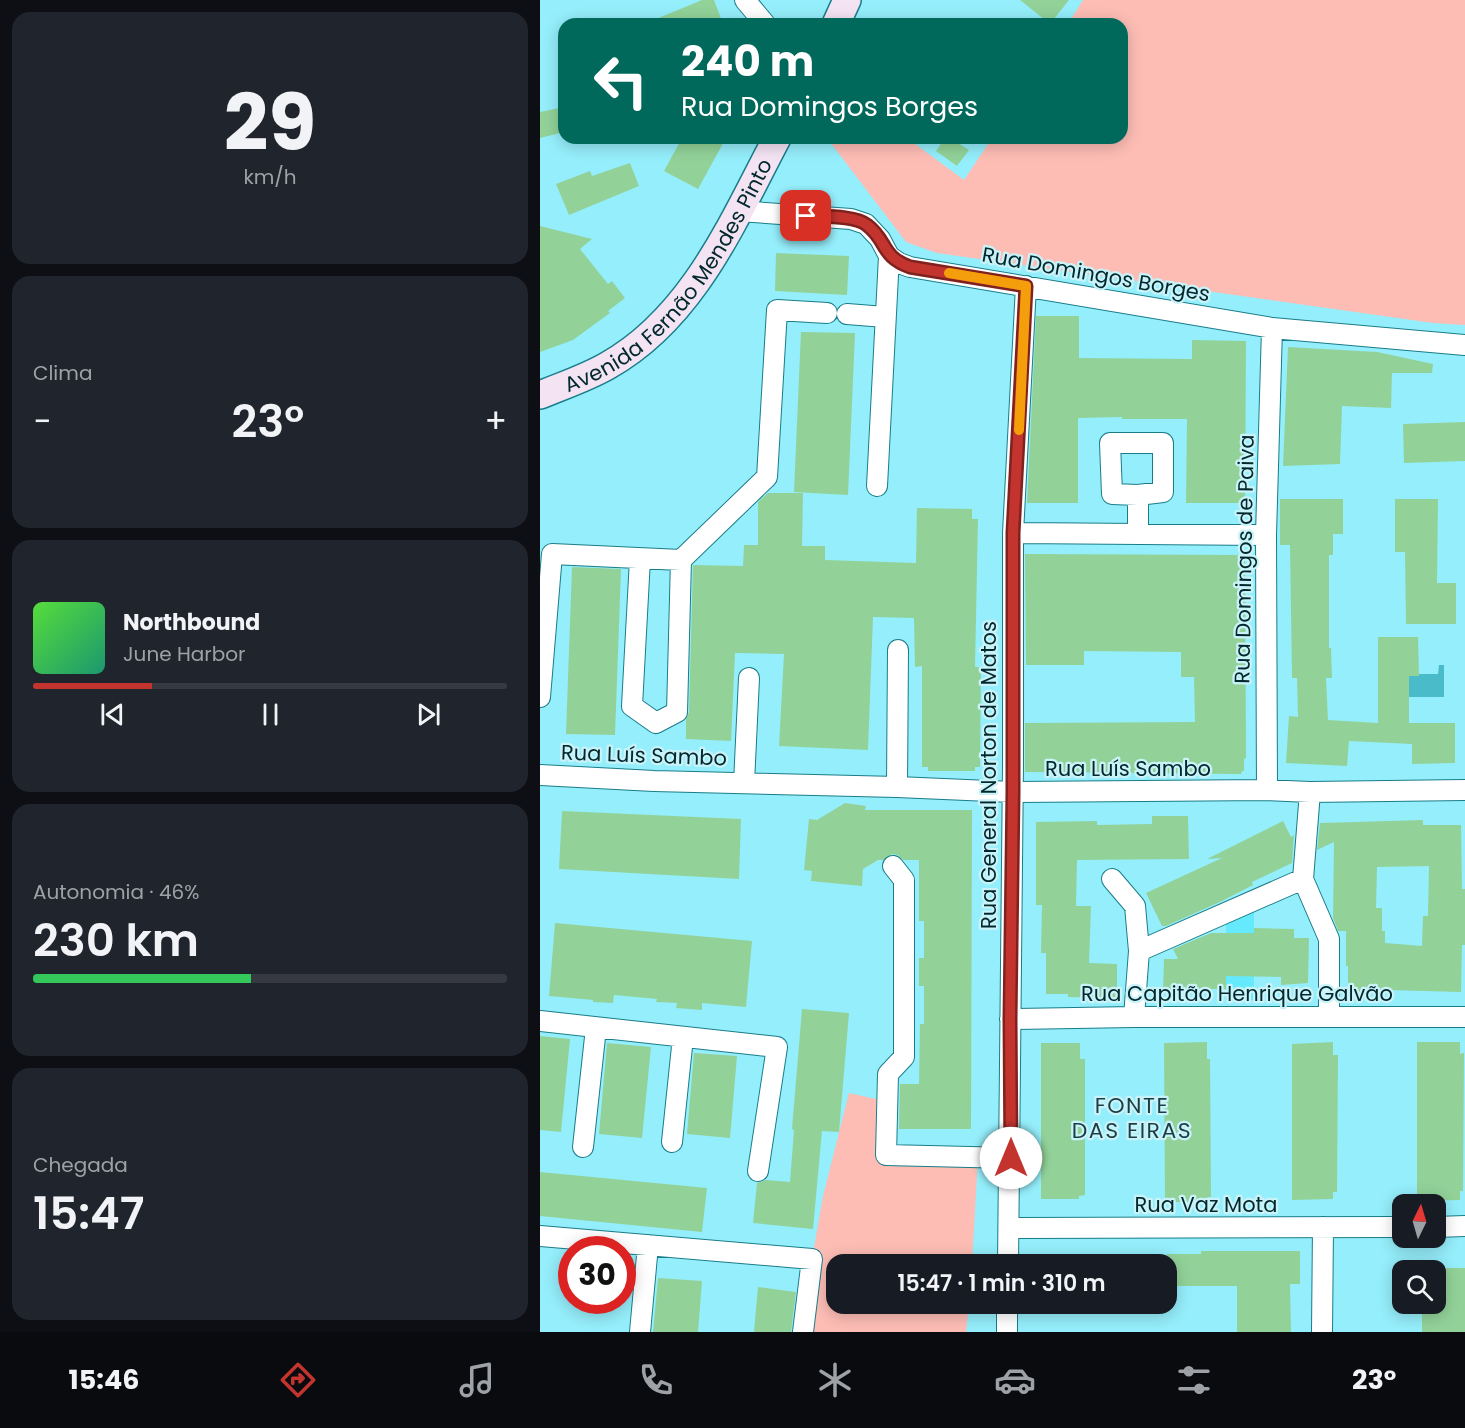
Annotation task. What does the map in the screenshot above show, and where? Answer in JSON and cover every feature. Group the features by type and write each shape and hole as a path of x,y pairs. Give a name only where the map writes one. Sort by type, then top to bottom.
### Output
{"main road":[{"path":"839,18 847,0"},
{"name":"Avenida Fernão Mendes Pinto","path":"540,395 607,366 636,346 688,293 713,259 774,144"}],"street":[{"path":"745,0 760,18"},
{"path":"738,211 851,219 866,224 880,239 890,256 877,486"},
{"name":"Rua Domingos Borges","path":"890,256 910,267 1272,328 1465,345"},
{"name":"Rua General Norton de Matos","path":"1008,1254 1011,1158 1013,533 1026,286"},
{"path":"640,559 632,706 656,723 677,712 681,560 767,477 777,310 827,313"},
{"path":"847,314 885,316"},
{"name":"Rua Domingos de Paiva","path":"1267,790 1266,535 1272,328"},
{"path":"1138,495 1138,534"},
{"path":"1013,533 1266,535"},
{"path":"540,697 552,554 681,560"},
{"path":"897,787 898,650"},
{"path":"744,783 749,678"},
{"name":"Rua Luís Sambo","path":"540,775 1013,792 1465,790"},
{"path":"1310,792 1303,879 1329,939 1329,1017"},
{"path":"893,866 904,879 904,1057 888,1074 886,1155 1011,1158"},
{"path":"1112,879 1135,906 1139,951 1134,1017"},
{"path":"1139,951 1303,879"},
{"name":"Rua Capitão Henrique Galvão","path":"1010,1019 1465,1017"},
{"path":"540,1021 777,1047 758,1171"},
{"path":"583,1147 596,1028"},
{"path":"672,1142 683,1037"},
{"path":"1322,1332 1323,1227"},
{"name":"Rua Vaz Mota","path":"1009,1228 1392,1227"},
{"path":"1446,1227 1465,1227"},
{"path":"540,1236 812,1259 803,1332"},
{"path":"640,1332 648,1245"},
{"path":"1006,1332 1007,1314"}],"shaded area":[{"path":"1083,0 1465,0 1465,325 1433,323 937,253 906,242 832,144 915,144 964,180 988,144 1128,144 1128,18 1072,18"},
{"path":"1439,665 1444,665 1444,697 1409,697 1409,676 1438,674"},
{"path":"1254,911 1254,1000 1226,1000 1226,924"},
{"path":"849,1093 880,1100 887,1155 978,1157 973,1254 826,1254 826,1314 968,1314 966,1332 803,1332 823,1196"}],"building":[{"path":"702,0 714,0 721,18 658,18"},
{"path":"1020,0 1069,0 1055,18 1042,18"},
{"path":"558,108 558,134 540,138 540,112"},
{"path":"679,144 723,144 698,189 664,171"},
{"path":"941,144 960,144 969,150 957,166 936,151"},
{"path":"630,163 639,186 569,215 556,184 590,171 592,176"},
{"path":"540,226 592,239 580,249 608,284 612,281 625,298 608,311 610,313 573,340 540,352"},
{"path":"776,253 849,256 847,295 775,291"},
{"path":"1036,316 1079,316 1079,358 1192,359 1192,340 1246,341 1245,503 1186,503 1187,419 1122,419 1122,417 1078,418 1078,503 1027,503"},
{"path":"801,332 855,333 848,495 794,492"},
{"path":"1288,347 1377,352 1433,364 1432,373 1392,373 1391,408 1342,406 1340,464 1283,466"},
{"path":"1465,422 1465,461 1404,463 1403,424"},
{"path":"768,493 803,493 802,546 825,546 825,560 916,563 917,508 972,509 972,519 978,519 975,667 981,667 980,767 975,767 975,771 928,771 928,767 922,767 922,666 915,667 914,618 873,617 868,750 779,746 784,654 735,653 731,741 686,739 686,719 689,712 693,565 743,566 744,545 758,545 758,502"},
{"path":"1280,499 1343,499 1343,534 1333,534 1333,555 1329,555 1329,648 1331,648 1332,678 1326,678 1328,720 1378,723 1378,637 1418,637 1419,676 1409,676 1409,723 1455,723 1455,763 1412,764 1412,744 1349,741 1347,766 1286,763 1289,716 1298,717 1297,678 1292,678 1290,545 1280,545"},
{"path":"1395,499 1438,499 1437,583 1456,583 1456,624 1406,624 1405,552 1395,552"},
{"path":"1025,554 1245,555 1246,758 1244,759 1244,771 1241,774 1025,772 1025,723 1195,722 1194,677 1181,677 1181,652 1084,651 1084,665 1026,665"},
{"path":"572,567 621,569 615,735 566,734"},
{"path":"845,803 866,806 865,810 972,810 971,1129 899,1129 900,1084 919,1084 920,1024 924,1024 924,986 919,986 919,958 924,958 924,921 919,921 919,860 903,860 898,855 892,854 883,860 878,860 863,869 862,886 811,881 812,871 804,870 809,819 817,820"},
{"path":"562,811 741,819 739,879 559,869"},
{"path":"1152,816 1188,816 1189,859 1077,860 1076,906 1091,906 1089,963 1117,964 1117,998 1046,994 1046,953 1041,953 1042,905 1036,905 1036,822 1097,821 1097,825 1152,824"},
{"path":"1423,820 1423,825 1461,825 1462,889 1465,889 1465,945 1462,945 1461,992 1387,990 1387,993 1348,992 1346,931 1338,931 1333,918 1334,842 1317,850 1320,823","holes":["1429,866 1428,916 1423,916 1422,946 1385,943 1385,931 1382,931 1382,908 1376,908 1377,867"]},
{"path":"1283,821 1291,837 1294,835 1292,863 1252,882 1253,885 1222,901 1162,926 1146,893 1222,858 1207,859"},
{"path":"555,923 752,941 746,1007 702,1003 702,1010 676,1008 677,1003 656,1002 657,999 614,995 613,1003 549,996"},
{"path":"1254,928 1294,929 1294,938 1309,938 1308,983 1281,985 1281,977 1226,976 1226,989 1199,989 1199,993 1163,992 1164,959 1178,959 1173,949 1211,933 1254,933"},
{"path":"802,1009 849,1013 839,1132 822,1131 813,1229 753,1223 757,1183 766,1180 790,1182"},
{"path":"540,1036 570,1039 561,1132 540,1130"},
{"path":"1207,1042 1207,1059 1210,1059 1211,1197 1208,1197 1208,1202 1165,1202 1164,1043"},
{"path":"1333,1042 1333,1055 1338,1055 1337,1192 1333,1192 1333,1199 1292,1200 1292,1044"},
{"path":"1417,1042 1460,1042 1460,1054 1464,1053 1463,1191 1460,1191 1460,1200 1446,1200 1446,1194 1417,1194"},
{"path":"607,1043 651,1047 642,1138 599,1134"},
{"path":"1041,1043 1080,1043 1080,1059 1085,1059 1085,1195 1079,1196 1079,1199 1041,1199"},
{"path":"694,1053 737,1056 730,1138 687,1134"},
{"path":"540,1172 707,1188 702,1232 540,1216"},
{"path":"1201,1251 1300,1251 1300,1284 1290,1284 1291,1332 1237,1332 1237,1286 1177,1286 1177,1254 1201,1254"},
{"path":"1446,1268 1465,1268 1465,1332 1422,1332 1422,1314 1446,1314"},
{"path":"658,1278 702,1281 698,1332 653,1332"},
{"path":"758,1287 796,1292 791,1332 754,1332"}],"slow traffic":[{"path":"949,273 1026,286 1019,430"}],"district":[{"name":"FONTE DAS EIRAS","path":"1132,1118"}],"route":[{"path":"806,216 851,219 866,224 880,239 890,256 910,267 1026,286 1013,533 1011,1158"}]}
